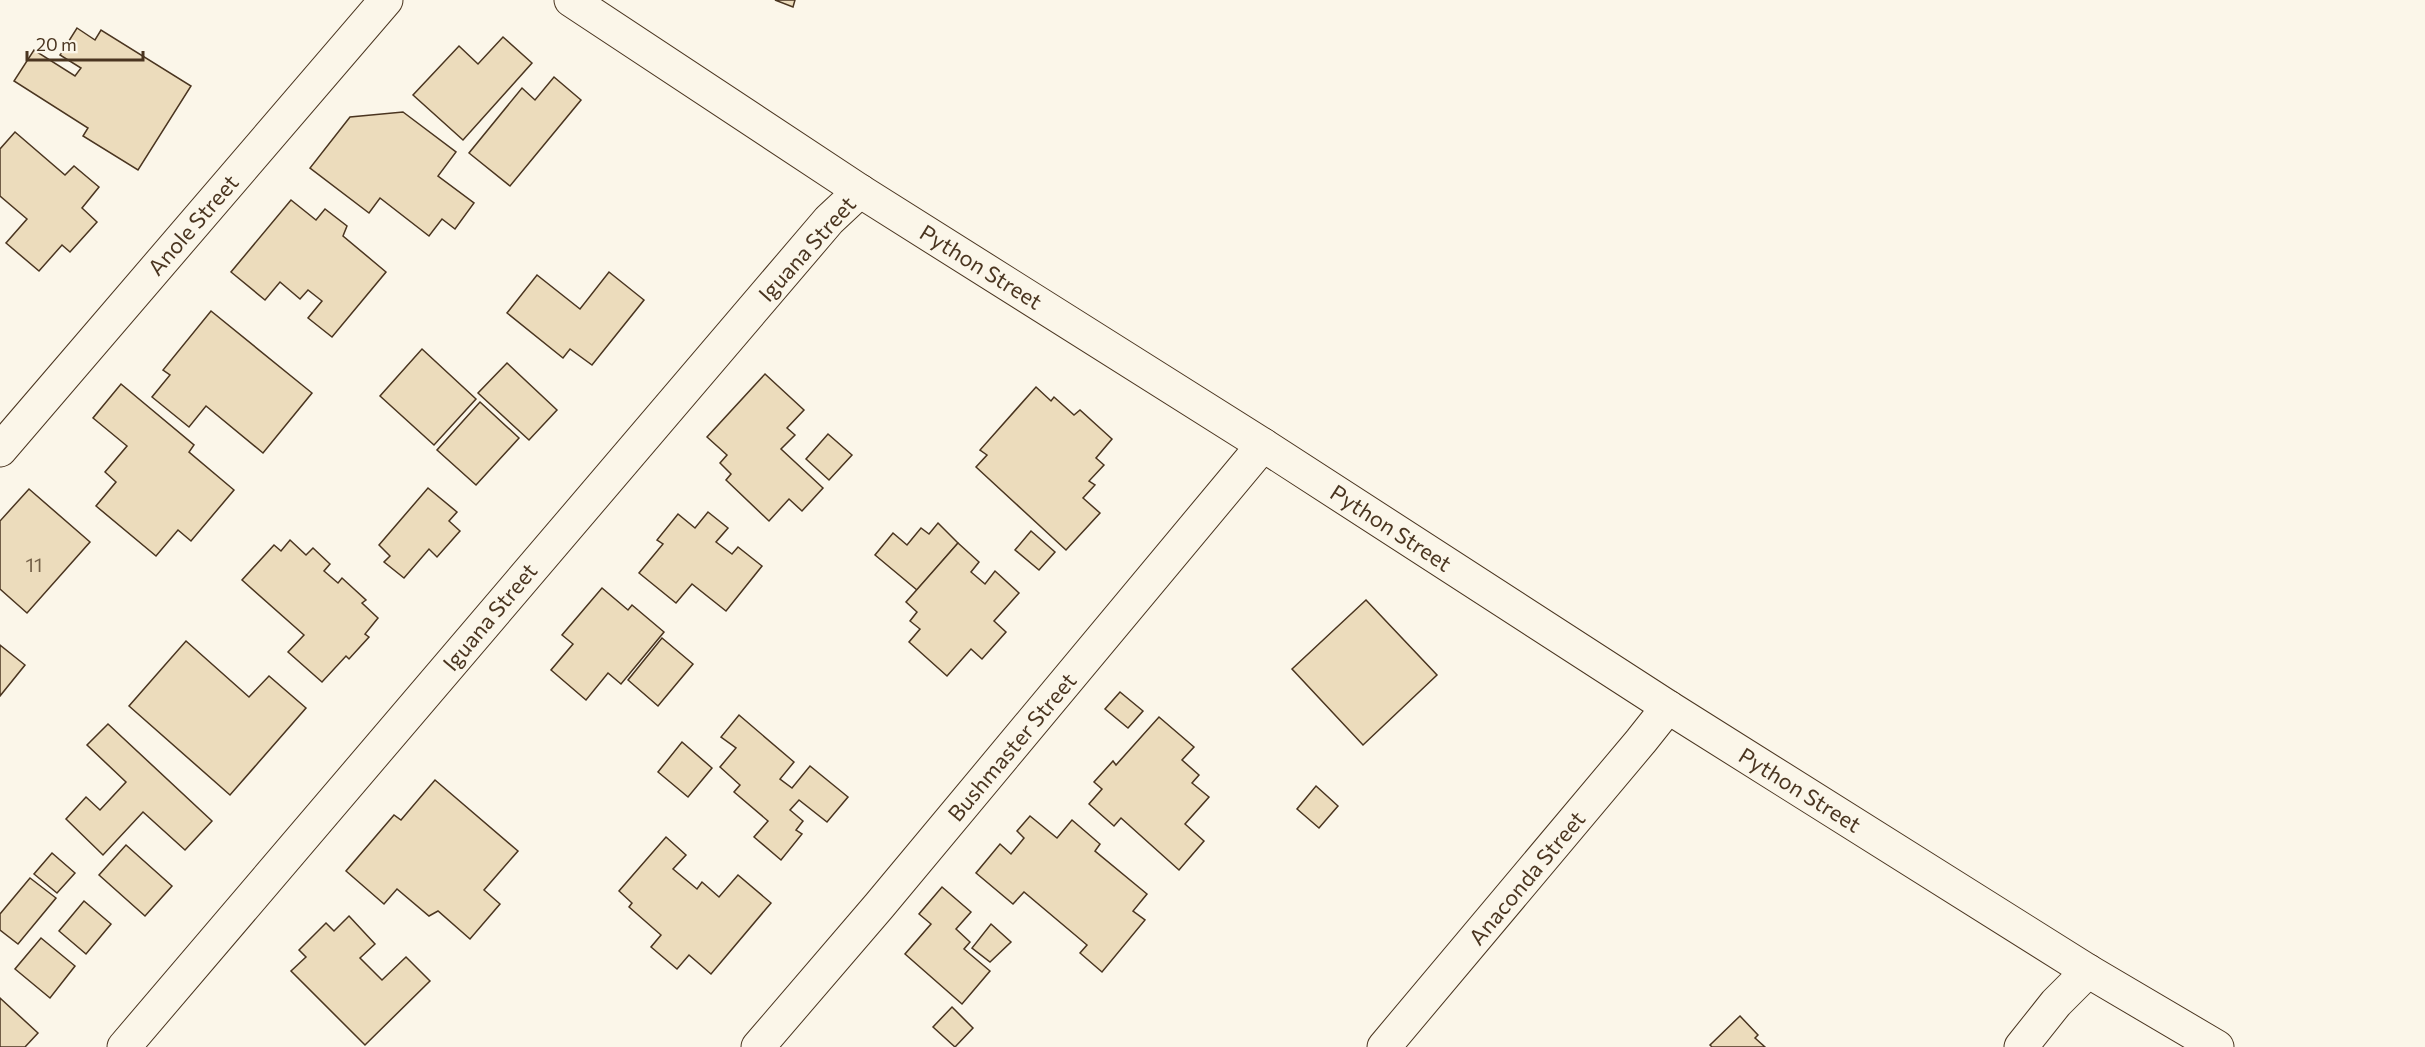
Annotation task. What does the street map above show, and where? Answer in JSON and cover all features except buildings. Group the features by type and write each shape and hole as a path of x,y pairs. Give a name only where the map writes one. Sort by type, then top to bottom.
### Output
{"street":[{"name":"Anole Street","path":"0,450 386,0"},
{"name":"Python Street","path":"571,0 860,191 1263,445 1668,707 2088,971 2217,1047"},
{"name":"Iguana Street","path":"124,1047 331,807 544,552 822,229 860,191"},
{"name":"Bushmaster Street","path":"758,1047 879,906 1263,445"},
{"name":"Anaconda Street","path":"1384,1047 1668,707"},
{"path":"2021,1047 2056,1003 2088,971"}]}
